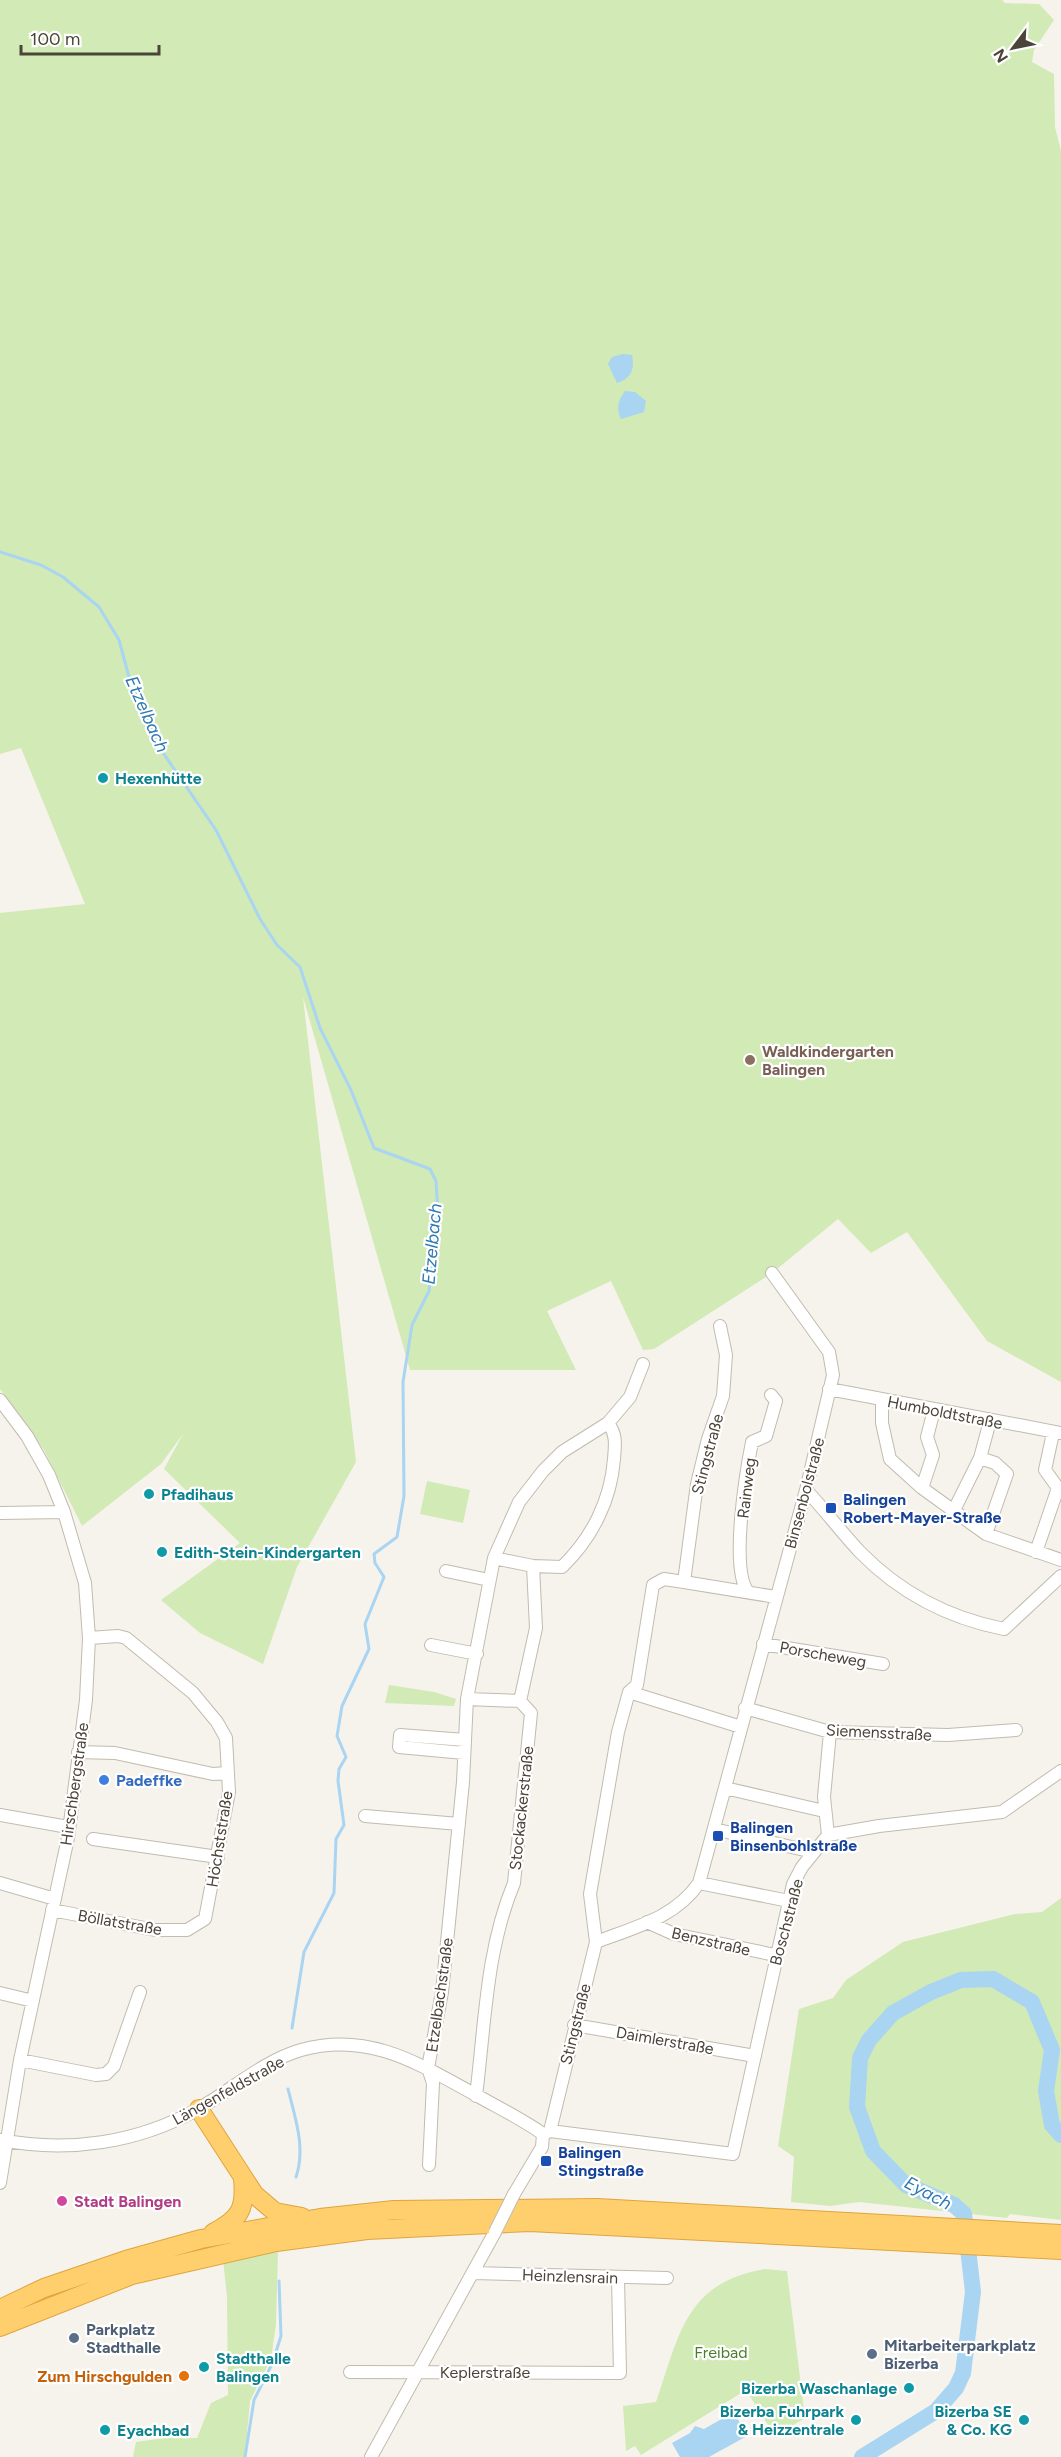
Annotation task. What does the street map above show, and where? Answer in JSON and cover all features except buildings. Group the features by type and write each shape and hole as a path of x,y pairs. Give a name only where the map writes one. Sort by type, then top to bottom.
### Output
{"highway":[{"path":"198,2109 254,2194 275,2212 320,2218"},
{"path":"201,2239 227,2226 237,2217 245,2198 242,2177"},
{"path":"0,2308 44,2288 126,2260 201,2239 320,2218 394,2210 558,2207 865,2231 1029,2240 1061,2234"},
{"path":"0,2327 132,2276 276,2242 367,2230 530,2222 865,2231"},
{"path":"1029,2240 1061,2250"}],"street":[{"name":"Binsenbolstraße","path":"597,1942 667,1914 688,1899 699,1883 806,1490 833,1375 829,1352 772,1273"},
{"name":"Stingstraße","path":"684,1582 697,1484 708,1439 723,1396 726,1355 720,1326"},
{"name":"Etzelbachstraße","path":"429,2165 434,2083 428,2068 442,1992 459,1824 467,1699 494,1558 519,1502 543,1471 562,1452 608,1423 630,1397 643,1364"},
{"name":"Humboldtstraße","path":"829,1389 1057,1433"},
{"name":"Rainweg","path":"748,1592 744,1587 741,1570 745,1478 752,1442 766,1436 776,1401 771,1395"},
{"name":"Hirschbergstraße","path":"0,1400 27,1436 49,1475 64,1512 84,1582 89,1638 86,1700 68,1827 20,2060 13,2105 4,2140 0,2182"},
{"path":"882,1400 882,1423 890,1459 922,1488 986,1534 1061,1560"},
{"path":"922,1488 933,1455 927,1437 934,1410"},
{"path":"953,1512 980,1458 990,1421"},
{"path":"494,1558 533,1566 562,1566 578,1551 601,1513 612,1485 616,1442 614,1431 608,1423"},
{"path":"1036,1552 1058,1488 1044,1470 1057,1433"},
{"path":"980,1458 995,1463 1007,1474 986,1534"},
{"path":"806,1490 861,1553 888,1577 927,1604 960,1618 1004,1629 1061,1576"},
{"path":"0,1513 64,1512"},
{"path":"467,1699 520,1701 536,1628 533,1566"},
{"path":"446,1571 489,1580"},
{"name":"Stingstraße","path":"371,2457 474,2273 547,2133 597,1942 590,1894 614,1755 629,1692 637,1685 653,1585 664,1579 776,1597"},
{"name":"Höchststraße","path":"89,1638 118,1636 126,1638 193,1694 217,1722 226,1738 229,1792 218,1857 205,1919 187,1930"},
{"name":"Porscheweg","path":"763,1644 883,1665"},
{"path":"431,1646 477,1654"},
{"path":"629,1692 741,1727"},
{"name":"Stockackerstraße","path":"476,2096 492,1954 504,1906 514,1883 531,1713 520,1701"},
{"name":"Siemensstraße","path":"745,1708 830,1732 948,1735 1016,1730"},
{"path":"830,1732 824,1811 828,1835 879,1826 1002,1812 1061,1771"},
{"path":"464,1754 399,1747 400,1735 465,1740"},
{"path":"78,1752 115,1753 213,1774 227,1773"},
{"path":"725,1788 824,1811"},
{"path":"0,1815 68,1827"},
{"path":"365,1816 459,1824"},
{"path":"714,1829 813,1852"},
{"name":"Boschstraße","path":"547,2133 733,2154 775,1955 793,1884 813,1852 828,1835"},
{"path":"93,1839 218,1857"},
{"name":"Böllatstraße","path":"0,1883 53,1904 155,1930 187,1930"},
{"path":"699,1883 789,1901"},
{"name":"Benzstraße","path":"647,1922 674,1934 775,1955"},
{"path":"20,2060 96,2075 106,2074 114,2066 140,1992"},
{"path":"0,1993 33,2001"},
{"name":"Daimlerstraße","path":"574,2025 755,2056"},
{"name":"Längenfeldstraße","path":"4,2140 50,2144 116,2141 143,2135 198,2109 251,2073 301,2050 346,2044 386,2049 428,2068 547,2133"},
{"path":"0,2100 13,2105"},
{"name":"Heinzlensrain","path":"474,2273 668,2278"},
{"name":"Keplerstraße","path":"350,2372 620,2373 618,2278"}],"green space":[{"path":"0,0 1002,0 1005,3 1039,4 1054,20 1034,50 1032,62 1054,74 1055,127 1061,151 1061,1382 987,1341 907,1232 871,1253 838,1219 772,1273 654,1349 643,1350 611,1281 547,1311 576,1370 410,1370 303,997 356,1462 297,1567 263,1664 200,1633 161,1600 240,1543 164,1469 183,1434 161,1464 82,1526 44,1450 0,1389 0,913 85,904 21,748 0,754"},
{"path":"427,1481 470,1490 463,1523 420,1514"},
{"path":"389,1685 434,1692 456,1699 454,1706 385,1703"},
{"path":"1061,1898 1061,2220 1010,2214 1007,2218 859,2202 830,2206 791,2202 794,2157 778,2146 799,2009 833,1998 846,1980 903,1942 1015,1914 1042,1912"},
{"path":"278,2252 276,2324 271,2359 250,2401 245,2457 133,2457 136,2442 165,2438 197,2438 211,2403 228,2395 227,2297 223,2259"},
{"name":"Freibad","path":"765,2269 787,2271 805,2418 775,2436 746,2390 641,2455 635,2446 626,2451 623,2406 656,2402 680,2334 701,2299 717,2286 738,2276"}],"water":[{"path":"623,354 632,355 633,365 629,376 617,383 608,364 612,357"},
{"path":"625,391 635,392 646,401 644,412 621,419 618,404"},
{"path":"734,2412 747,2436 709,2457 680,2457 672,2443 690,2433 695,2426 704,2429"}],"waterway":[{"name":"Etzelbach","path":"0,552 41,565 63,577 99,607 119,640 129,677 157,744 216,830 260,919 277,945 300,967 320,1028 351,1090 374,1148 430,1169 436,1181 438,1214 429,1291 412,1325 403,1382 404,1496 397,1537 374,1554 375,1563 384,1577 365,1624 369,1649 342,1706 337,1736 346,1757 339,1769 338,1781 344,1825 336,1839 334,1893 304,1952 292,2028"},
{"name":"Eyach","path":"862,2457 936,2411 956,2388 963,2373 973,2292 964,2214 954,2205 906,2185 873,2151 857,2107 860,2058 869,2040 893,2013 931,1992 961,1980 993,1979 1032,2002 1052,2050 1046,2091 1052,2125 1061,2135"},
{"name":"Etzelbach","path":"288,2089 300,2144 296,2177"},
{"name":"Etzelbach","path":"245,2457 254,2400 272,2364 281,2336 279,2281"}],"place":[{"name":"Hexenhütte","path":"103,778"},
{"name":"Waldkindergarten Balingen","path":"750,1060"},
{"name":"Pfadihaus","path":"149,1494"},
{"name":"Balingen Robert-Mayer-Straße","path":"831,1508"},
{"name":"Edith-Stein-Kindergarten","path":"162,1552"},
{"name":"Padeffke","path":"104,1780"},
{"name":"Balingen Binsenbohlstraße","path":"718,1836"},
{"name":"Balingen Stingstraße","path":"546,2161"},
{"name":"Stadt Balingen","path":"62,2201"},
{"name":"Parkplatz Stadthalle","path":"74,2338"},
{"name":"Mitarbeiterparkplatz Bizerba","path":"872,2354"},
{"name":"Stadthalle Balingen","path":"204,2367"},
{"name":"Zum Hirschgulden","path":"184,2376"},
{"name":"Bizerba Waschanlage","path":"909,2388"},
{"name":"Bizerba Fuhrpark & Heizzentrale","path":"856,2420"},
{"name":"Bizerba SE & Co. KG","path":"1024,2420"},
{"name":"Eyachbad","path":"105,2430"}]}
